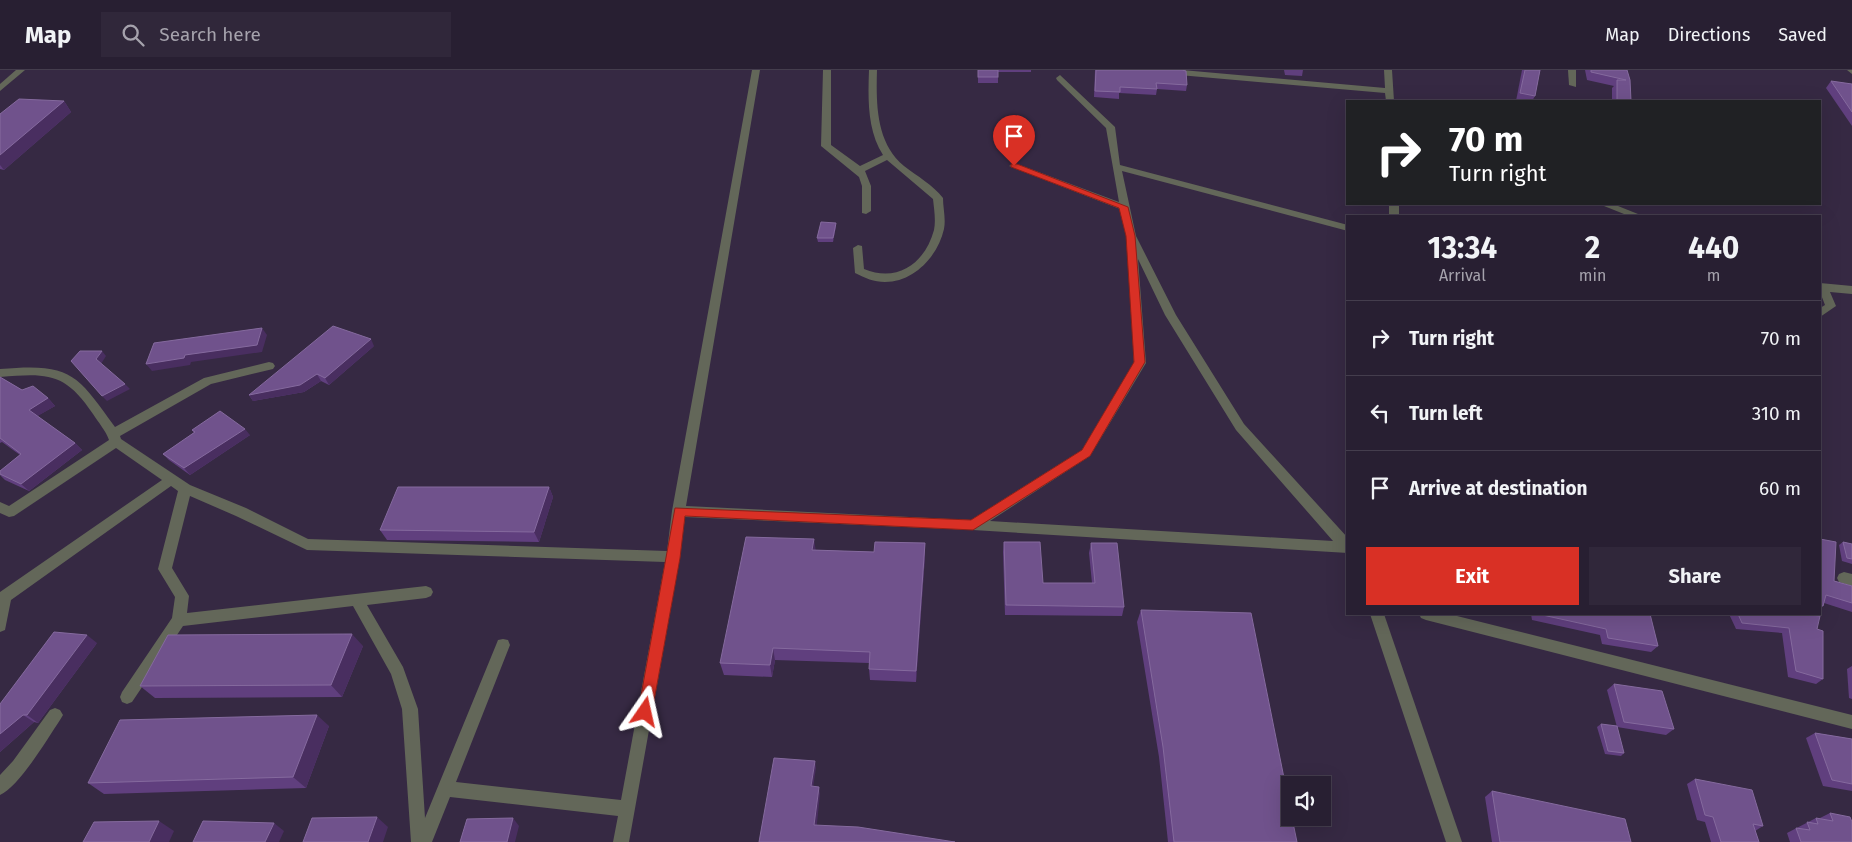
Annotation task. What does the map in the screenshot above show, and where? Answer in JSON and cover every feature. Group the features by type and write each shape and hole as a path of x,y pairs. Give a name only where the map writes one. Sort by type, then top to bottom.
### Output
{"street":[{"path":"0,88 21,70"},
{"path":"621,842 674,558 679,511 756,70"},
{"path":"828,70 826,146 832,153 859,170 866,183 866,211"},
{"path":"858,248 859,271 871,278 889,279 914,270 929,250 939,228 938,198 926,185 888,156 879,141 872,87 873,70"},
{"path":"1388,70 1390,100"},
{"path":"1572,70 1573,85"},
{"path":"1182,73 1390,90"},
{"path":"973,525 1086,453 1140,362 1130,236 1123,207 1110,126 1060,78"},
{"path":"859,170 888,156"},
{"path":"1014,166 1123,207"},
{"path":"1116,167 1346,227"},
{"path":"1607,205 1635,215"},
{"path":"1130,236 1171,315 1240,427 1346,546"},
{"path":"1826,305 1822,288 1852,290"},
{"path":"0,507 9,512 114,438 208,381 269,366"},
{"path":"0,373 27,371 55,374 75,383 114,438 185,489 241,512 307,544 674,558"},
{"path":"0,626 2,599 172,479"},
{"path":"127,697 179,620 182,596 165,569 185,489"},
{"path":"679,511 973,525 1346,547"},
{"path":"179,620 426,592"},
{"path":"357,600 398,672 410,710 419,842"},
{"path":"1377,615 1454,842"},
{"path":"1430,615 1852,722"},
{"path":"424,842 503,645"},
{"path":"0,787 19,766 55,715"},
{"path":"445,789 627,809"}],"building":[{"path":"978,70 998,70 998,77 978,77"},
{"path":"1096,70 1182,70 1186,71 1187,85 1156,83 1157,89 1120,87 1120,92 1095,91"},
{"path":"1525,70 1540,70 1535,96 1520,93"},
{"path":"1591,70 1627,70 1630,80 1631,100 1617,100 1617,80 1626,80 1591,72"},
{"path":"1831,81 1852,84 1852,112"},
{"path":"19,99 64,101 0,155 0,114"},
{"path":"821,222 836,223 833,238 817,238"},
{"path":"333,326 371,339 325,378 317,374 300,385 249,395"},
{"path":"262,328 257,345 185,355 184,358 146,364 154,343"},
{"path":"80,351 102,351 96,359 125,384 102,396 71,361"},
{"path":"0,377 22,390 33,386 48,398 29,410 75,443 21,484 0,474 0,471 21,454 0,438"},
{"path":"220,411 245,429 184,468 163,454 195,432 192,430"},
{"path":"398,487 549,487 534,532 380,530"},
{"path":"746,537 814,539 812,550 874,552 875,542 925,543 916,671 869,669 870,652 773,648 770,665 720,663"},
{"path":"1821,539 1836,542 1834,581 1852,586 1852,603 1826,595 1823,606 1821,605"},
{"path":"1004,542 1040,542 1043,583 1095,583 1091,543 1117,543 1124,607 1006,605"},
{"path":"1843,542 1852,544 1852,559 1847,558"},
{"path":"1141,610 1251,613 1284,776 1281,776 1281,826 1294,826 1297,842 1174,842 1163,747"},
{"path":"1543,615 1650,615 1658,646 1608,638 1606,629"},
{"path":"1738,615 1820,616 1817,629 1823,631 1823,679 1796,671 1789,628 1742,623"},
{"path":"54,632 87,635 27,715 23,715 0,734 0,704"},
{"path":"352,634 331,685 140,686 168,635"},
{"path":"1614,684 1662,691 1674,729 1624,722"},
{"path":"317,715 293,777 88,783 120,720"},
{"path":"1601,724 1617,726 1624,753 1608,751"},
{"path":"1815,733 1852,739 1852,784 1832,780"},
{"path":"774,758 815,761 811,786 819,787 814,825 858,827 955,842 759,842"},
{"path":"1695,779 1752,790 1763,826 1753,824 1759,842 1721,842 1713,817 1705,815"},
{"path":"1492,791 1625,819 1631,842 1500,842"},
{"path":"1830,813 1850,817 1852,822 1852,842 1801,842 1796,828 1810,830 1807,822 1818,824 1816,818 1833,821"},
{"path":"377,817 368,842 303,842 312,818"},
{"path":"513,818 507,842 460,842 467,819"},
{"path":"159,821 149,842 83,842 94,822"},
{"path":"203,821 274,823 265,842 193,842"}],"route":[{"path":"645,712 674,558 679,511 973,525 1086,453 1140,362 1130,236 1127,221 1123,207 1014,166"}]}
